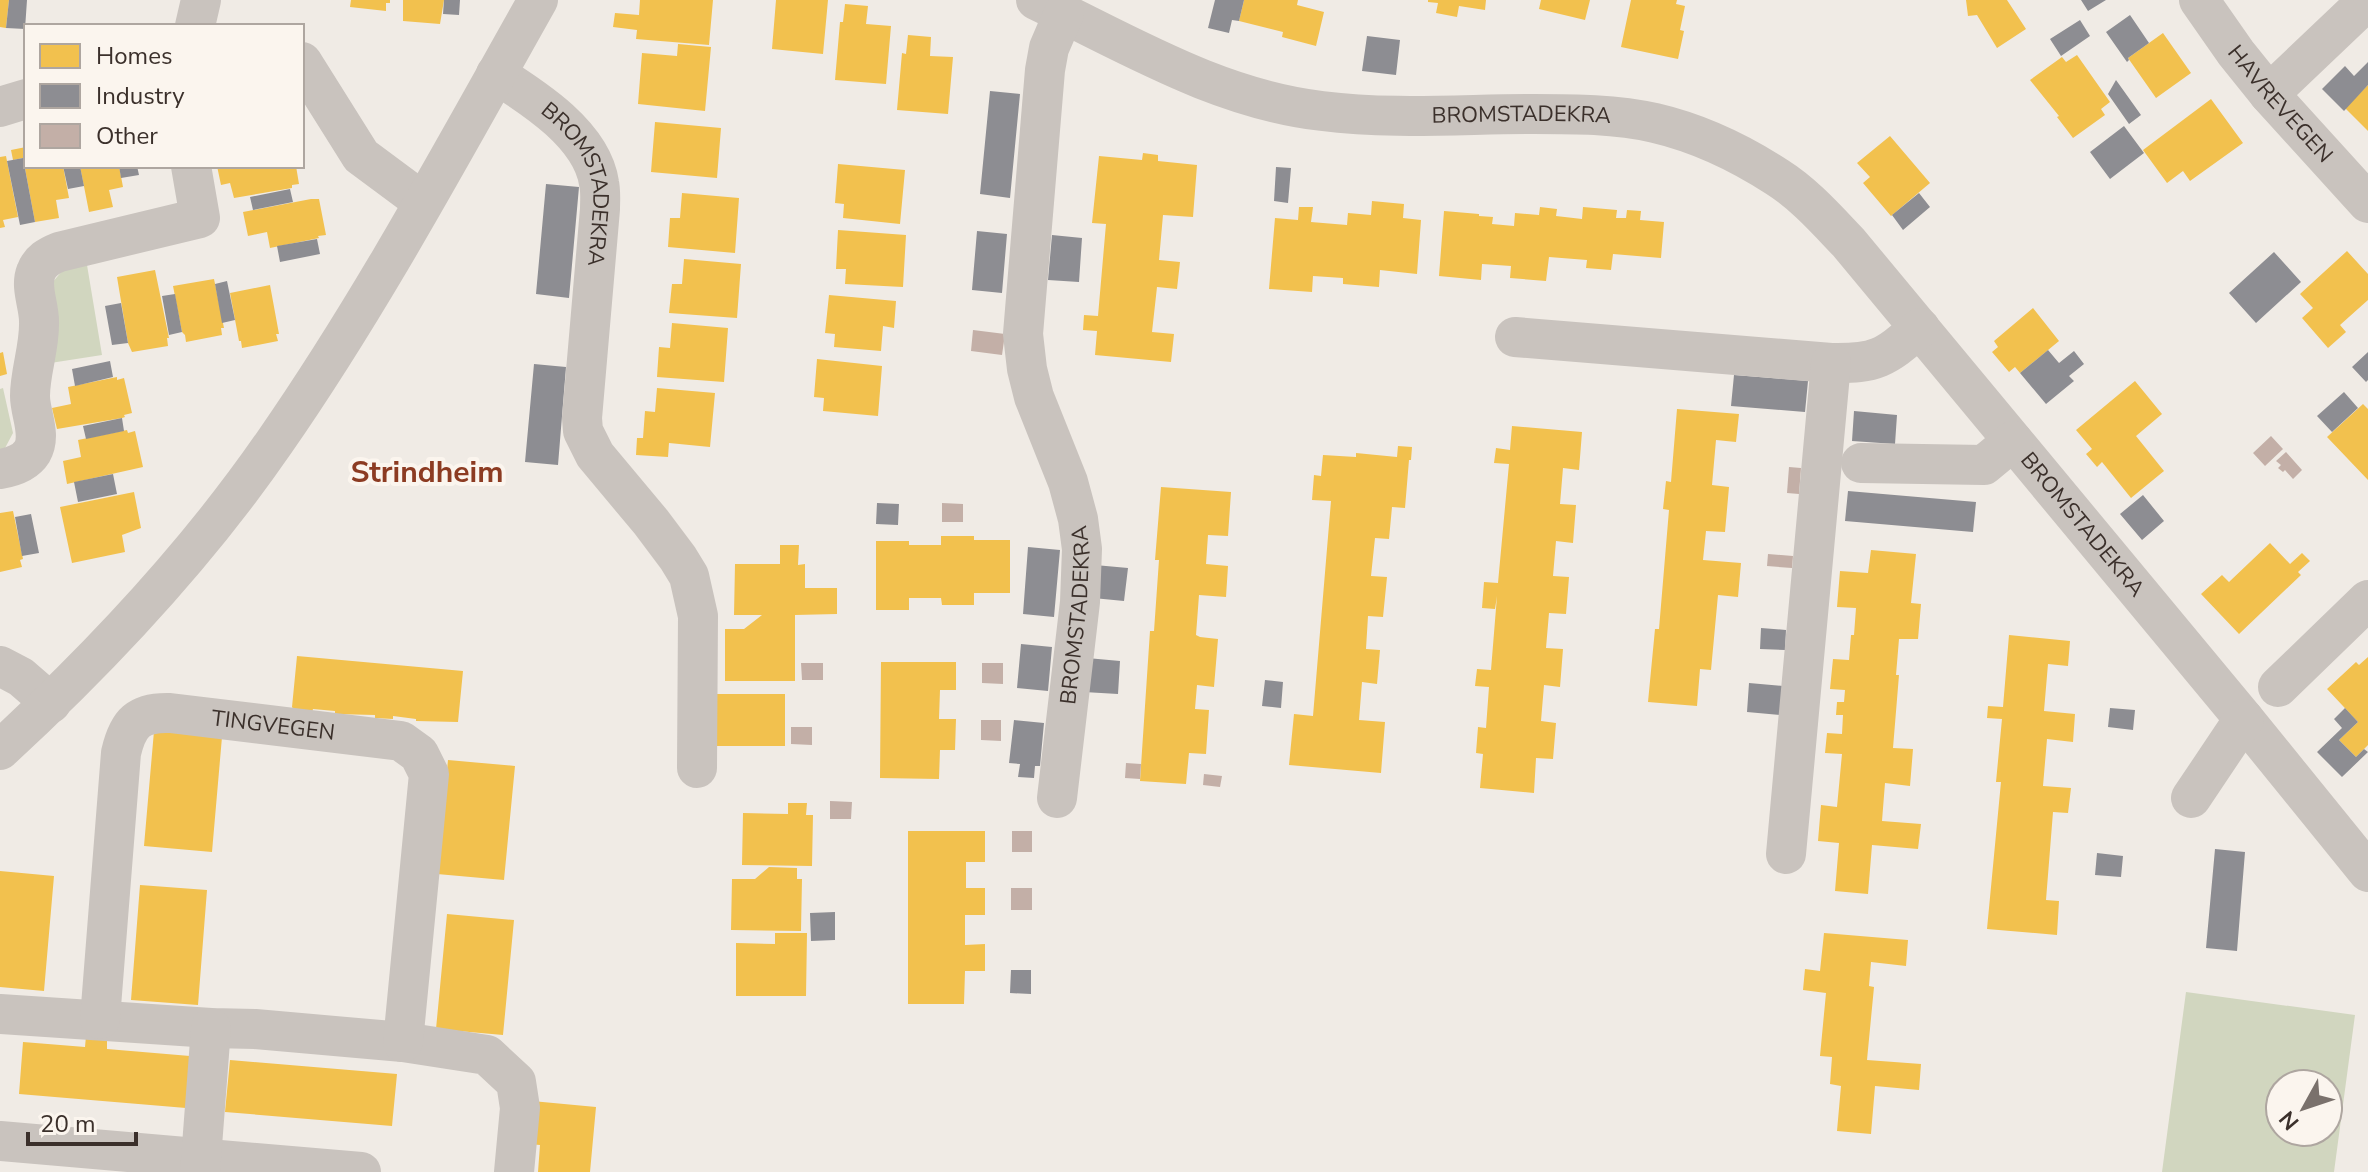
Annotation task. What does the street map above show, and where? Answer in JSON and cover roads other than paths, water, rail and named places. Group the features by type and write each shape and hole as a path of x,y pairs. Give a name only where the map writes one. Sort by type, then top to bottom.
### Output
{"street":[{"path":"195,24 201,0"},
{"path":"0,750 51,703 151,598 273,446 327,365 538,0"},
{"name":"HAVREVEGEN","path":"2199,0 2269,94 2368,203"},
{"path":"2269,94 2368,0"},
{"name":"BROMSTADEKRA","path":"1057,798 1080,602 1082,549 1068,482 1034,397 1023,334 1050,7 1166,65 1218,86 1266,100 1321,111 1367,115 1585,115 1654,123 1695,135 1740,155 1778,178 1813,206 1848,242 2368,872"},
{"path":"304,65 361,156 423,202"},
{"name":"BROMSTADEKRA","path":"496,74 528,95 575,136 589,154 599,181 600,209 583,431 595,455 651,522 689,576 698,616 697,768"},
{"path":"0,107 24,100"},
{"path":"0,469 24,460 35,443 30,400 39,335 34,284 35,273 41,263 59,252 200,218 191,168"},
{"path":"1515,337 1861,363 1891,352 1920,328"},
{"path":"1786,854 1831,363"},
{"path":"1861,463 1984,465 2013,441"},
{"path":"2278,687 2368,600"},
{"path":"0,666 21,677 51,703"},
{"name":"TINGVEGEN","path":"100,1019 124,738 130,726 146,715 170,713 401,741 419,754 429,774 403,1042"},
{"path":"2191,798 2244,719"},
{"path":"0,1014 255,1029 403,1042 487,1055 516,1082 520,1108 514,1172"},
{"path":"201,1166 211,1028"},
{"path":"0,1141 201,1166 361,1172"}],"district":[{"name":"Strindheim","path":"427,472"}]}
